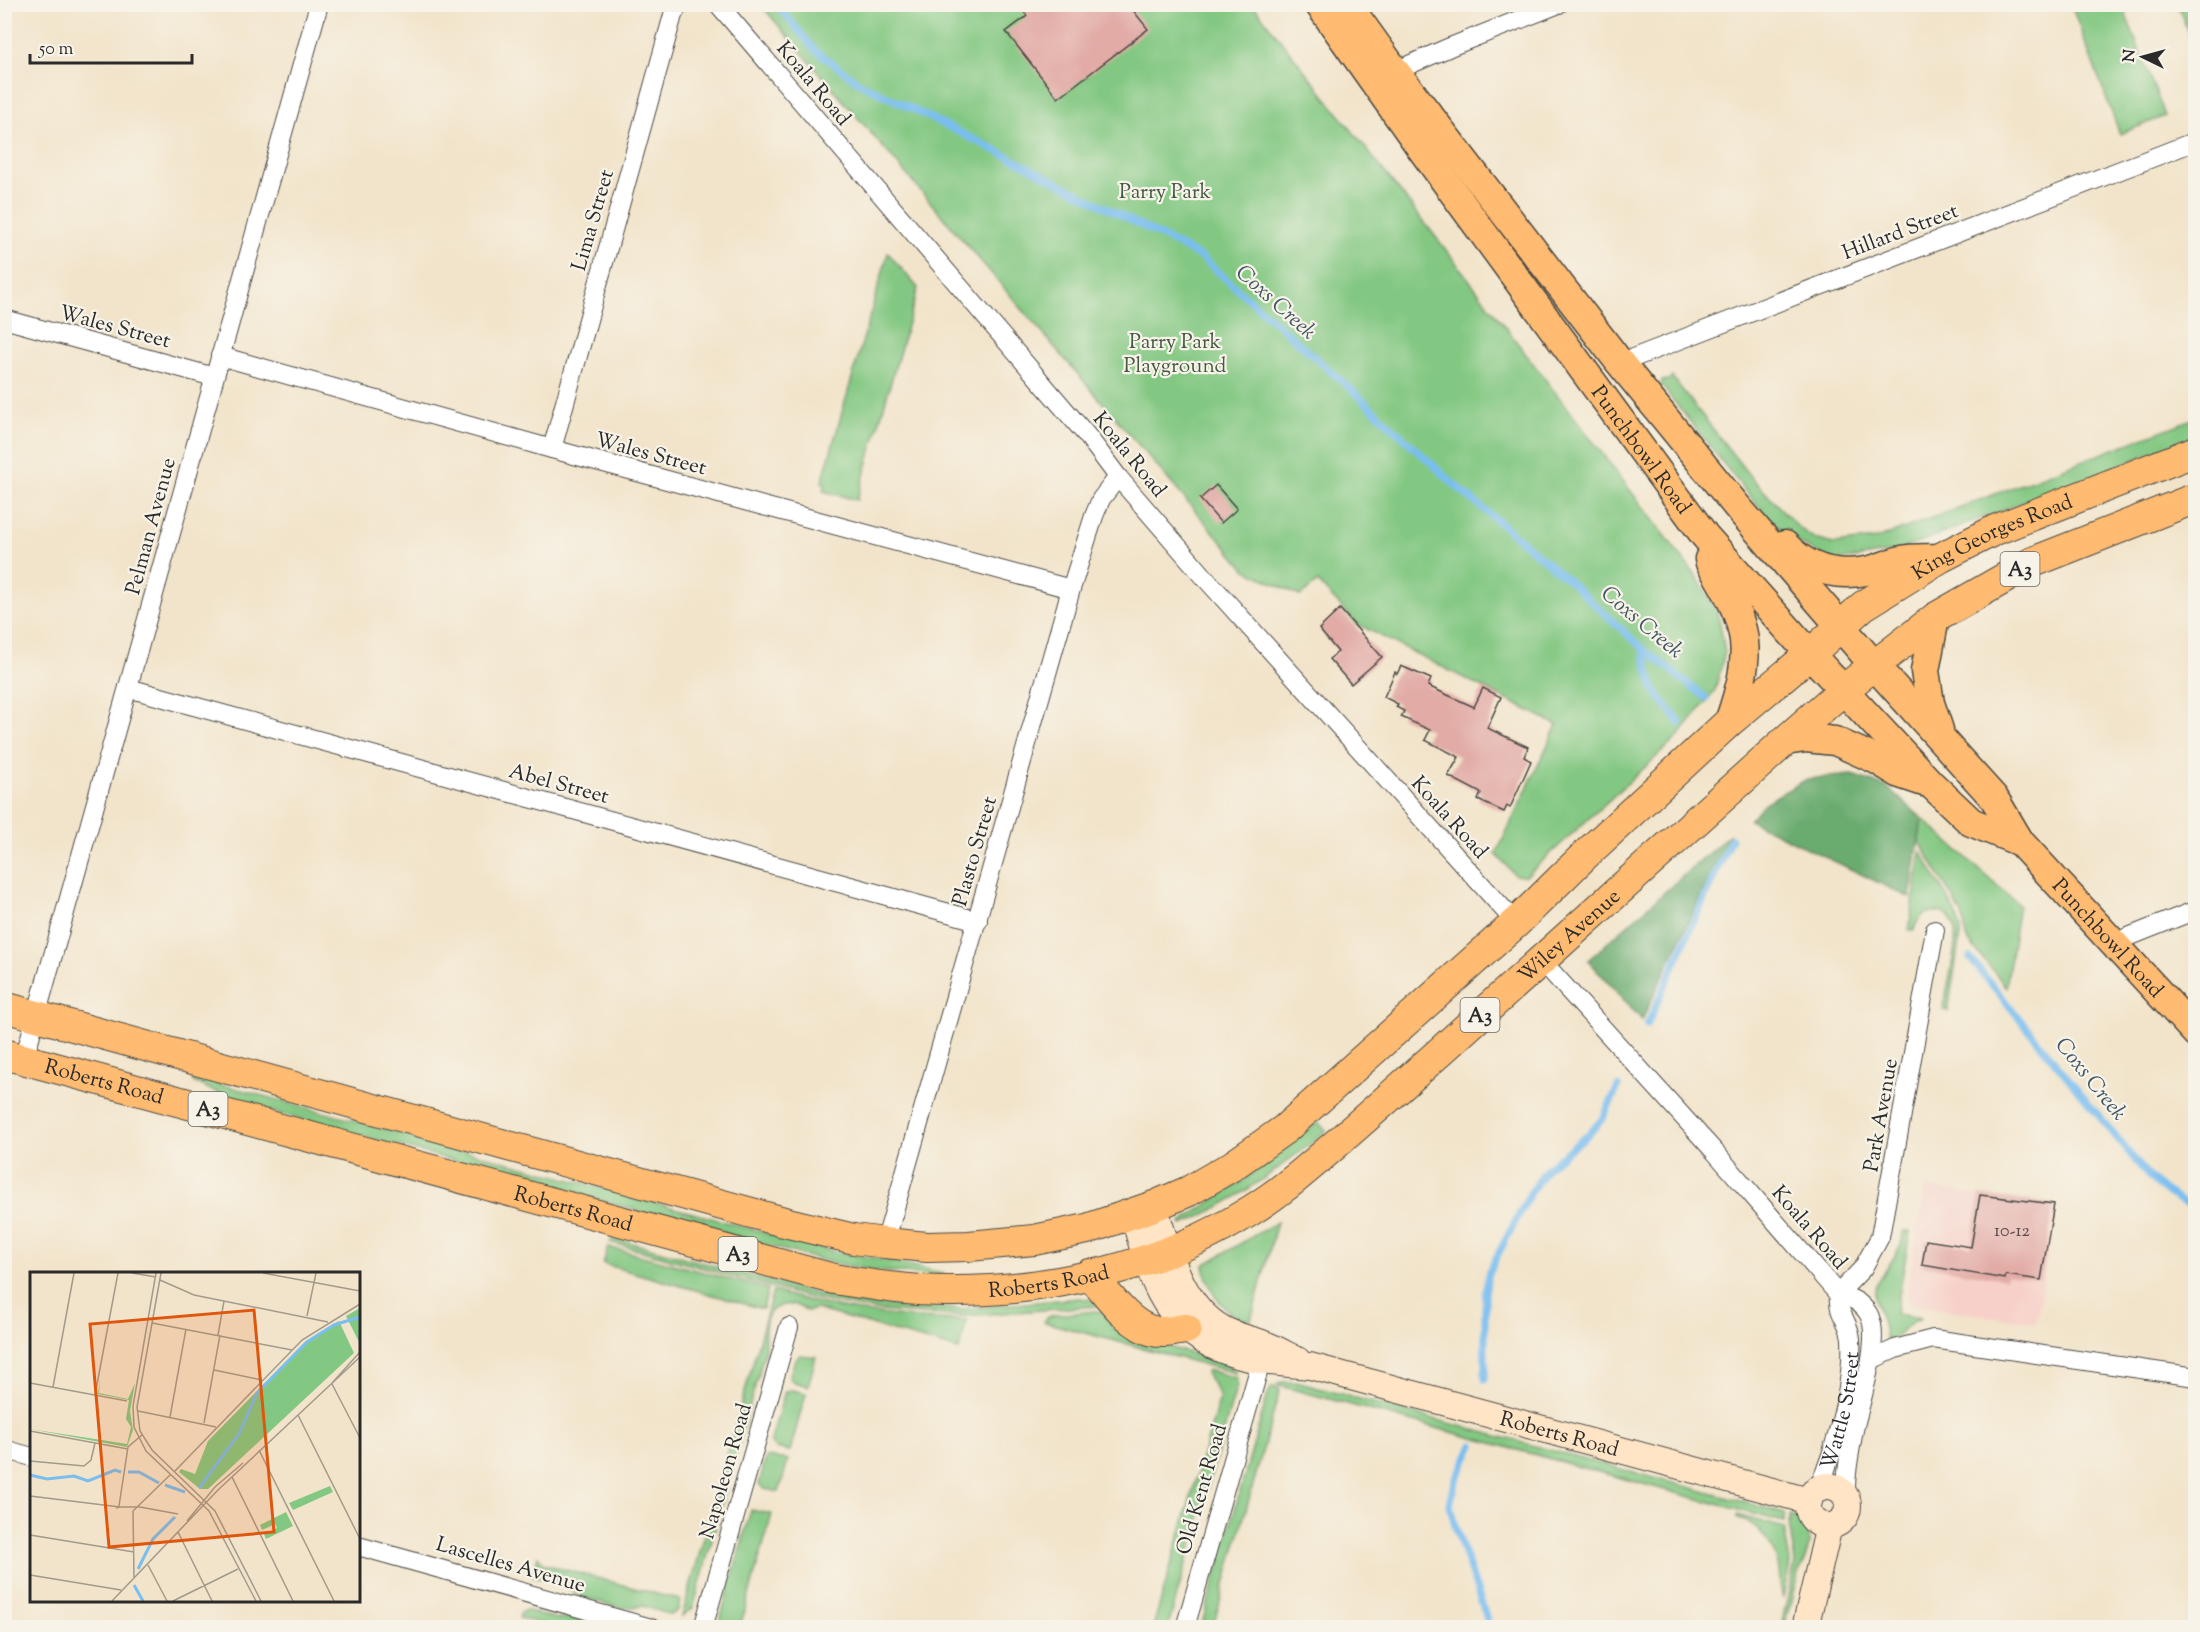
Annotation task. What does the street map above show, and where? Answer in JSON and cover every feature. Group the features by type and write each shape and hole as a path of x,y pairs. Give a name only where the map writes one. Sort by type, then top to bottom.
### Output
{"highway":[{"name":"King Georges Road","path":"1810,654 1863,606 1940,558 1995,530 2196,451"},
{"name":"King Georges Road","path":"1843,690 1935,618 2033,562 2196,498"},
{"name":"A3","path":"1144,1210 1189,1191 1232,1166 1285,1129 1516,923 1583,857 1729,722 1810,654"},
{"name":"Wiley Avenue","path":"1158,1256 1248,1212 1293,1182 1393,1095 1843,690"},
{"name":"Roberts Road","path":"4,1007 784,1222 854,1239 927,1247 1034,1240 1087,1229 1144,1210"},
{"name":"Roberts Road","path":"14,1056 834,1279 893,1288 949,1291 1041,1285 1090,1275 1158,1256"},
{"path":"1090,1275 1128,1317 1146,1329 1162,1332 1186,1329"}],"main road":[{"name":"Punchbowl Road","path":"1319,4 1384,76 1738,509 1840,627 1994,798 2020,842 2196,1033"},
{"name":"Punchbowl Road","path":"1347,4 1384,76 1705,536 1843,690 1971,822 2020,842"},
{"path":"1738,509 1769,527 1797,558 1818,569 1840,573 1866,571 1903,560 1940,558"},
{"path":"1705,536 1710,563 1730,595 1744,638 1744,675 1729,722"},
{"path":"1935,618 1925,671 1930,703 1945,743"},
{"path":"1785,741 1806,738 1835,741 1877,760 1900,774 1932,784"},
{"name":"Roberts Road","path":"1144,1210 1158,1256 1160,1292 1168,1307 1186,1329 1207,1343 1261,1362 1310,1366 1814,1495"},
{"name":"Roberts Road","path":"1158,1256 1206,1317 1223,1329 1266,1345 1310,1366"},
{"path":"1831,1487 1837,1489 1845,1498 1847,1510 1845,1516 1836,1525 1817,1523 1809,1514 1814,1495 1831,1487"},
{"path":"1805,1628 1829,1526"}],"street":[{"name":"Pelman Avenue","path":"14,1056 36,1016 319,4"},
{"name":"Lima Street","path":"552,449 673,15 679,4"},
{"name":"Koala Road","path":"718,4 1089,438 1118,477 1286,669 1516,923"},
{"path":"1384,76 1559,4"},
{"name":"Hillard Street","path":"1620,363 2196,141"},
{"name":"Wales Street","path":"4,319 214,377"},
{"name":"Wales Street","path":"220,356 552,449 1071,589"},
{"name":"Plasto Street","path":"885,1243 1071,589 1101,499 1118,477"},
{"name":"Abel Street","path":"128,688 978,921"},
{"path":"2113,943 2196,910"},
{"name":"Park Avenue","path":"1838,1294 1863,1268 1880,1237 1935,930"},
{"name":"Koala Road","path":"1541,960 1838,1294 1856,1299 1869,1314 1873,1334 1871,1360"},
{"name":"Wattle Street","path":"1814,1495 1835,1444 1849,1372 1851,1337 1848,1324 1841,1312 1838,1294"},
{"name":"Napoleon Road","path":"703,1628 789,1327"},
{"path":"1871,1360 1895,1349 1933,1339 2196,1377"},
{"name":"Wattle Street","path":"1845,1498 1845,1483 1854,1432 1871,1360"},
{"name":"Old Kent Road","path":"1185,1628 1261,1362"},
{"path":"4,1449 30,1456"},
{"name":"Lascelles Avenue","path":"360,1547 651,1628"}],"shaded area":[{"path":"1925,1187 2056,1206 2036,1323 1911,1305 1906,1297"}],"green space":[{"name":"Parry Park","path":"761,5 1253,5 1450,255 1696,576 1718,612 1725,652 1715,691 1678,737 1526,876 1515,875 1496,854 1557,725 1357,624 1318,582 1300,596 1246,570"},
{"path":"2071,5 2122,5 2165,116 2120,134"},
{"path":"2178,5 2195,5 2195,51"},
{"path":"888,253 918,288 857,500 823,491 825,484 822,482"},
{"path":"1672,377 1749,475 1798,527 1815,539 1834,544 1877,539 2195,418 2195,436 1897,551 1833,562 1787,536 1746,492 1661,385 1662,381"},
{"path":"1852,775 1887,787 1922,818 1910,898 1749,820 1766,802 1807,779"},
{"path":"1922,818 2019,905 2006,987 1966,938 1961,912 1919,840"},
{"path":"1730,834 1642,1020 1588,960"},
{"path":"1921,851 1956,913 1961,929 1948,1011 1943,1010 1955,947 1955,930 1952,922 1941,913 1928,913 1917,923 1914,931 1909,930"},
{"path":"194,1077 832,1251 891,1261 943,1273 943,1276 875,1271 821,1260 244,1104 193,1082"},
{"path":"1318,1122 1326,1131 1292,1158 1221,1206 1182,1225 1185,1219 1244,1180"},
{"path":"1277,1222 1251,1320 1242,1319 1233,1315 1219,1301 1209,1283 1204,1265"},
{"path":"1904,1231 1910,1231 1896,1314 1920,1318 1908,1325 1888,1344 1875,1290 1901,1245"},
{"path":"614,1238 813,1293 882,1305 961,1309 1079,1298 1095,1300 1097,1306 962,1316 880,1311 811,1298 610,1242"},
{"path":"608,1247 768,1289 763,1309 603,1264"},
{"path":"773,1291 869,1313 967,1320 959,1350 816,1309 807,1311 796,1306 784,1305 769,1314 766,1321 765,1351 693,1608 682,1616"},
{"path":"1103,1312 1155,1343 1224,1363 1232,1367 1236,1373 1044,1322 1048,1317 1055,1315"},
{"path":"800,1355 816,1357 808,1386 789,1378 794,1362"},
{"path":"1207,1370 1237,1378 1237,1385 1168,1627 1153,1627 1220,1397 1206,1373"},
{"path":"1282,1382 1296,1382 1755,1505 1785,1514 1784,1522 1277,1385"},
{"path":"1272,1387 1280,1389 1213,1627 1201,1627 1268,1394"},
{"path":"785,1391 806,1393 790,1451 776,1448 770,1443"},
{"path":"766,1457 788,1460 779,1492 764,1489 759,1484"},
{"path":"751,1510 772,1514 740,1627 718,1627"},
{"path":"1738,1515 1784,1528 1790,1563 1783,1597 1778,1565 1769,1542 1759,1530 1738,1518"},
{"path":"1790,1515 1801,1521 1807,1528 1809,1546 1795,1585 1784,1627 1781,1627 1795,1563 1789,1524"},
{"path":"538,1556 544,1564 680,1600 678,1610 671,1615 643,1606 622,1608 580,1597 563,1584 533,1576"},
{"path":"525,1610 557,1619 578,1617 581,1627 553,1627 519,1618"}],"building":[{"path":"1018,4 1128,4 1148,29 1058,98 1006,32 1027,16"},
{"path":"1216,485 1237,509 1221,523 1200,499"},
{"path":"1340,609 1382,657 1351,684 1329,659 1338,652 1319,629"},
{"path":"1401,666 1431,679 1428,686 1474,707 1483,688 1501,697 1487,728 1528,747 1524,757 1531,761 1510,808 1507,806 1504,812 1478,800 1481,793 1448,776 1459,757 1425,740 1430,730 1401,717 1404,711 1396,707 1398,704 1384,697 1395,672 1397,674"},
{"path":"1980,1195 2054,1204 2041,1280 2006,1275 2005,1279 1922,1265 1926,1240 1971,1247"}],"waterway":[{"name":"Coxs Creek","path":"776,4 815,50 858,82 1201,257 1456,486 1569,581 1642,648 1706,698"},
{"path":"1643,650 1654,690 1680,723"},
{"path":"1647,1025 1731,839"},
{"name":"Coxs Creek","path":"1970,958 2148,1176 2164,1191 2196,1210"},
{"path":"1485,1379 1485,1293 1489,1271 1531,1192 1547,1168 1590,1133 1603,1118 1618,1087"},
{"path":"1473,1445 1455,1482 1450,1505 1490,1628"}],"park label":[{"name":"Parry Park Playground","path":"1175,353"}]}
